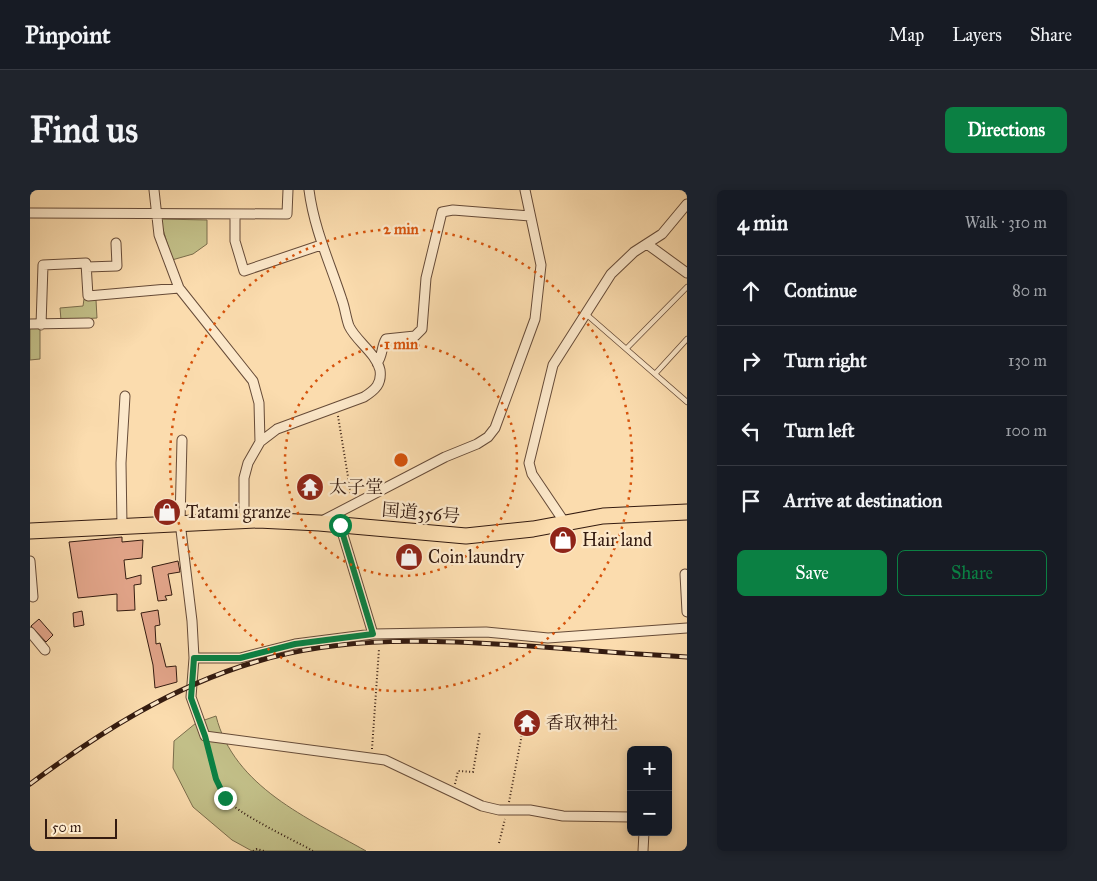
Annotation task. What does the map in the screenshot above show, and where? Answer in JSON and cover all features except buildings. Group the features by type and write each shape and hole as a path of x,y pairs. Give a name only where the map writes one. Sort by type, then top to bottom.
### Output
{"highway":[{"name":"国道356号","path":"30,531 244,520 319,522 466,536 509,533 637,513 687,512"}],"street":[{"path":"154,190 159,235 179,288 253,381 258,403 260,442"},
{"path":"30,213 156,215 287,214 288,190"},
{"path":"244,520 244,478 248,464 260,442 277,429 364,397 375,390 380,383 380,368 354,335 348,324 343,300 321,245 309,190"},
{"path":"319,522 445,457 477,444 488,437 495,428 535,319 541,265 525,190"},
{"path":"565,523 532,474 530,463 553,365 611,274 671,226 687,204"},
{"path":"377,363 386,339 415,336 422,329 426,278 442,212 453,210 530,216"},
{"path":"235,214 235,241 244,271 321,245"},
{"path":"86,267 117,266 116,244"},
{"path":"647,244 687,273"},
{"path":"41,324 43,265 86,263 88,296 179,288"},
{"path":"30,324 89,323"},
{"path":"122,526 121,463 125,396"},
{"path":"182,440 180,522 194,658 191,698 205,736 385,760 482,806 507,811 530,810 563,816 627,817"},
{"path":"340,525 373,634"},
{"path":"30,561 33,597"},
{"path":"685,574 687,612"},
{"path":"194,658 240,658 295,644 373,634 486,632 548,638 687,628"},
{"path":"30,632 45,650"},
{"path":"643,851 644,836"}],"lane":[{"path":"627,348 687,287"},
{"path":"586,314 687,402"},
{"path":"655,374 687,340"},
{"path":"682,398 687,392"}],"path":[{"path":"335,407 342,433 353,505"},
{"path":"371,757 379,650"},
{"path":"453,792 458,772 473,772 480,731"},
{"path":"499,843 522,734"},
{"path":"205,736 216,779 225,798 240,810 313,851"},
{"path":"253,851 257,849 264,851"}],"shaded area":[{"path":"160,219 207,220 207,244 193,254 172,260"},
{"path":"84,299 96,300 97,318 61,320 60,308 83,306"},
{"path":"30,328 40,328 40,359 30,360"},
{"path":"216,716 225,741 239,762 256,781 298,813 366,851 252,851 232,840 193,807 173,768 174,741 196,723"}],"railway":[{"path":"30,784 82,747 165,698 224,672 289,653 357,643 425,641 687,657"}],"place":[{"name":"太子堂","path":"310,487"},
{"name":"Tatami granze","path":"167,512"},
{"name":"Hair land","path":"563,540"},
{"name":"Coin laundry","path":"409,557"},
{"name":"香取神社","path":"527,723"}],"route":[{"path":"225,798 216,779 209,758 205,736 191,698 190,686 194,658 240,658 295,644 373,634 340,525"}]}
